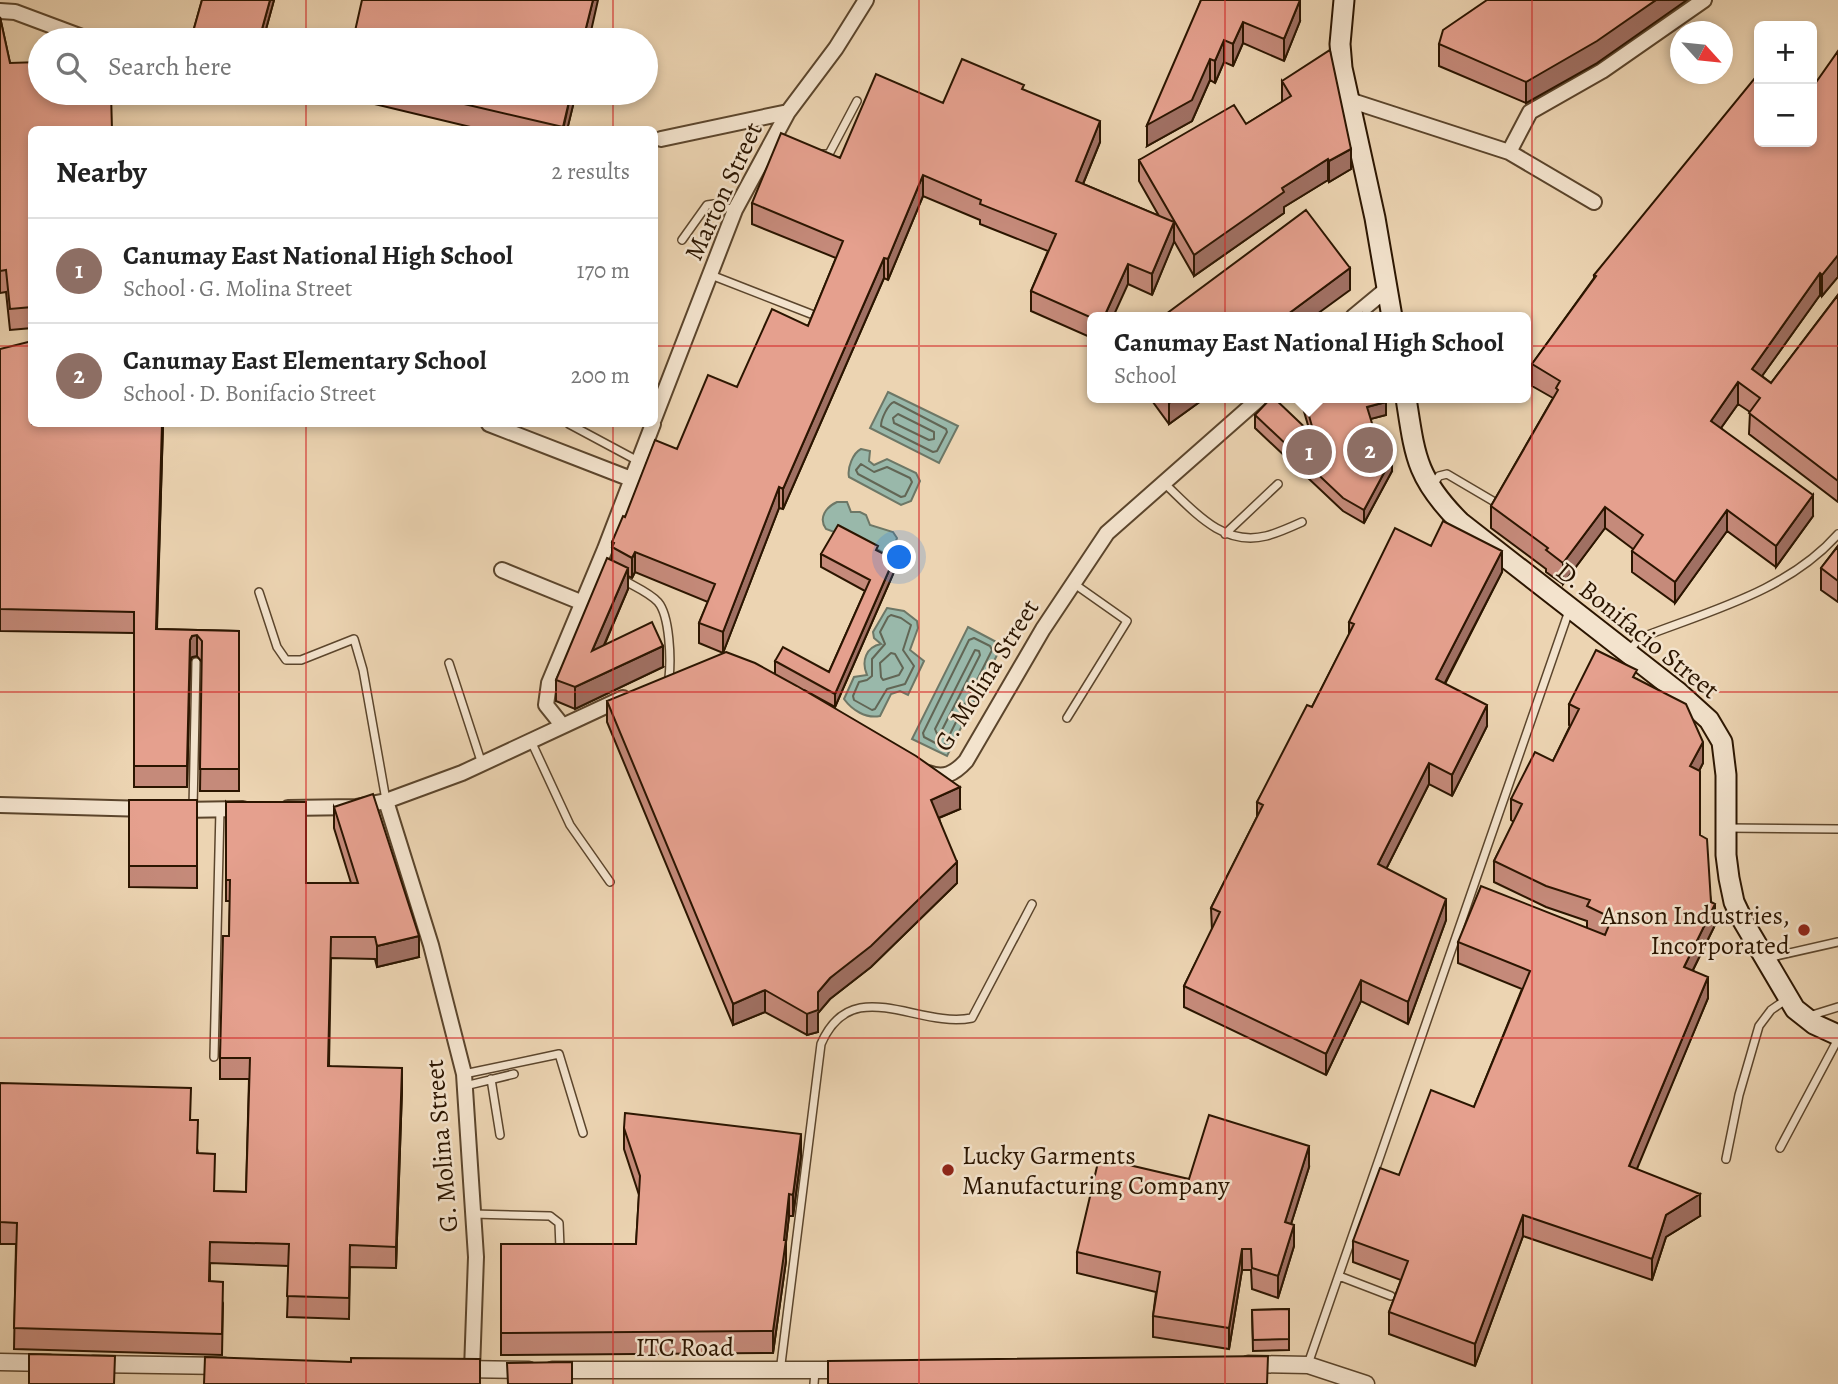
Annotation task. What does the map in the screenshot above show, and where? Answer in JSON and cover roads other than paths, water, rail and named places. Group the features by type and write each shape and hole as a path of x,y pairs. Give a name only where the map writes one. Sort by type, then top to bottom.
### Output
{"main road":[{"path":"1344,0 1340,57 1391,312"},
{"name":"D. Bonifacio Street","path":"1407,403 1420,470 1442,504 1460,522 1697,709 1716,731 1725,756 1727,867 1734,902 1787,999 1804,1017 1838,1037"}],"street":[{"name":"Marton Street","path":"658,411 735,210 776,142 788,112 836,48 866,0"},
{"path":"1509,152 1530,112 1602,71 1704,0"},
{"path":"0,11 15,12 58,28"},
{"path":"1349,100 1509,152 1594,202"},
{"path":"660,139 788,112"},
{"path":"1359,312 1388,288"},
{"name":"G. Molina Street","path":"921,769 932,775 946,776 957,771 966,761 1051,607 1072,583 1107,533 1254,403"},
{"path":"497,427 631,479"},
{"name":"Marton Street","path":"562,725 546,705 546,696 583,603 602,570 631,479 652,427"},
{"path":"502,570 583,603"},
{"path":"0,805 193,810 356,807 386,801 482,764 633,693"},
{"name":"G. Molina Street","path":"386,801 430,945 464,1080 476,1257 472,1370"},
{"path":"0,1362 242,1366"},
{"path":"1231,1364 1308,1365 1366,1384"},
{"name":"ITC Road","path":"445,1369 472,1370 495,1377 780,1372 815,1378 870,1370"}],"lane":[{"path":"813,155 829,154 857,101"},
{"path":"682,240 707,205 714,204 735,210"},
{"path":"710,275 811,314"},
{"path":"575,427 638,461"},
{"path":"1430,488 1439,476 1447,474 1499,504"},
{"path":"1164,483 1207,522 1225,534 1265,537 1302,522"},
{"path":"1225,534 1278,484"},
{"path":"1627,653 1640,638 1776,583 1823,551 1838,534"},
{"path":"616,575 659,603 668,630 671,662 669,678"},
{"path":"1067,718 1127,621 1072,583"},
{"path":"258,592 276,647 286,660 301,660 354,639 363,670 386,801"},
{"path":"1308,1365 1570,608"},
{"path":"193,810 196,662"},
{"path":"449,663 482,764"},
{"path":"530,741 570,825 610,882"},
{"path":"214,1057 220,809"},
{"path":"1726,828 1838,829"},
{"path":"780,1372 821,1044 828,1027 839,1016 858,1008 873,1006 959,1021 972,1018 1032,904"},
{"path":"1764,958 1838,942"},
{"path":"1726,1159 1759,1026 1771,1010 1787,999"},
{"path":"1804,1017 1838,1007"},
{"path":"1780,1148 1838,1037"},
{"path":"464,1080 559,1054 583,1133"},
{"path":"464,1080 491,1079 514,1074"},
{"path":"491,1079 500,1135"},
{"path":"473,1214 550,1216 559,1223 560,1248"},
{"path":"1339,1276 1391,1296"}],"water":[{"path":"888,392 958,426 939,463 870,428"},
{"path":"861,449 870,451 869,461 874,465 887,459 916,473 920,481 911,501 901,505 849,477 851,461"},
{"path":"837,502 847,502 851,512 866,515 870,525 893,532 897,538 893,548 884,553 826,529 824,513"},
{"path":"887,608 904,611 917,621 918,628 910,650 924,661 908,695 900,691 891,694 880,716 870,716 855,710 844,699 854,677 867,675 866,655 881,644 874,638 873,632"},
{"path":"968,627 1002,645 947,756 912,739"}],"place":[{"name":"Canumay East Elementary School","path":"1370,450"},
{"name":"Canumay East National High School","path":"1309,452"},
{"name":"Anson Industries, Incorporated","path":"1804,930"},
{"name":"Lucky Garments Manufacturing Company","path":"948,1170"}]}
